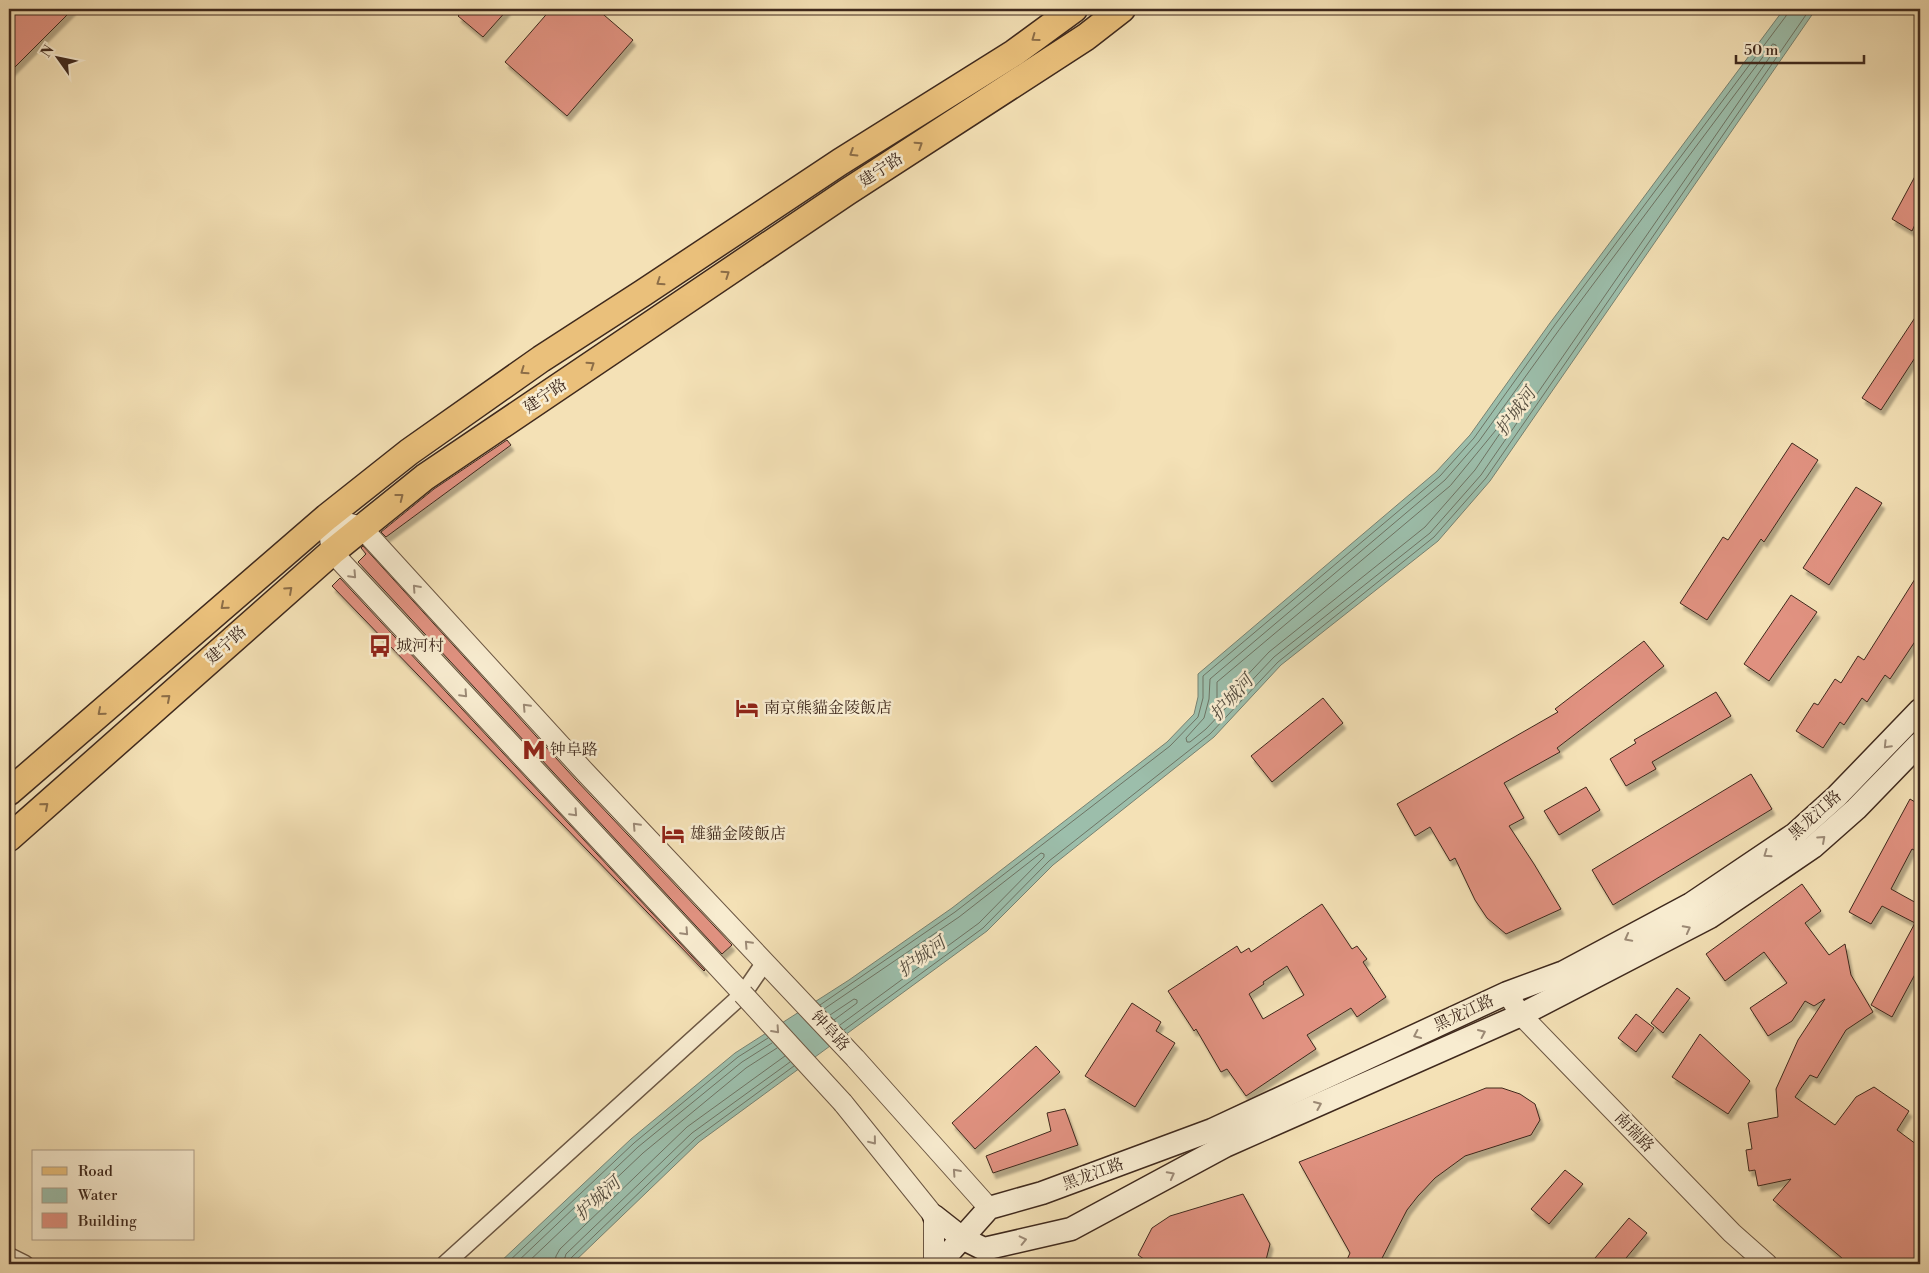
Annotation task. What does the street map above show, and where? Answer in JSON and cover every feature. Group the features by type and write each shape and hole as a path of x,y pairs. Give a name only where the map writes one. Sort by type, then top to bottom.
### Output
{"main road":[{"name":"建宁路","path":"9,792 327,517 409,452 541,359 643,294 840,162 1014,53 1074,9"},
{"name":"建宁路","path":"9,838 332,552 425,477 847,192 1086,37 1122,9"},
{"name":"黑龙江路","path":"989,1208 1042,1193 1212,1130 1507,993 1564,972 1691,904 1795,834 1837,796 1920,710"},
{"name":"黑龙江路","path":"982,1257 1071,1229 1225,1146 1521,1015 1710,917 1813,847 1856,809 1920,743"},
{"path":"939,1264 989,1208"},
{"path":"982,1257 989,1208"},
{"path":"934,1216 982,1257"}],"street":[{"path":"361,527 327,517 332,552 843,1103 934,1216 934,1264"},
{"name":"钟阜路","path":"361,527 585,772 855,1058 989,1208"},
{"path":"445,1264 743,994 765,962"},
{"name":"南瑞路","path":"1507,993 1521,1015 1732,1233 1767,1264"},
{"path":"9,1256 25,1264"}],"water":[{"name":"护城河","path":"1784,9 1816,9 1490,481 1438,541 1281,665 1214,737 1053,865 987,931 699,1142 572,1264 498,1264 631,1139 735,1053 849,980 952,908 1167,742 1194,714 1198,697 1198,674 1436,472 1470,435 1550,323"}],"building":[{"path":"9,9 73,9 9,73"},
{"path":"465,9 508,9 483,37 458,16"},
{"path":"551,9 597,9 633,40 567,116 505,62"},
{"path":"1920,167 1920,214 1912,231 1892,219"},
{"path":"1920,310 1920,350 1881,410 1862,398"},
{"path":"507,440 511,445 386,537 381,532 434,489"},
{"path":"1792,443 1818,460 1764,542 1761,539 1707,620 1680,603 1723,537 1728,540"},
{"path":"1856,487 1882,503 1829,585 1803,568"},
{"path":"363,546 576,780 732,945 722,954 358,562 366,554 361,548"},
{"path":"1920,571 1920,634 1890,679 1885,675 1867,702 1862,698 1844,725 1840,722 1823,748 1796,731 1814,703 1818,705 1835,679 1841,683 1858,656 1864,660"},
{"path":"340,578 705,970 704,971 332,586"},
{"path":"1791,595 1817,612 1769,681 1744,664"},
{"path":"1644,641 1664,666 1557,748 1560,752 1504,783 1524,818 1509,826 1561,909 1506,934 1487,918 1475,900 1455,858 1450,861 1430,827 1415,836 1397,804 1558,712 1555,709"},
{"path":"1716,692 1731,716 1652,762 1656,769 1626,786 1610,759 1636,743 1634,740"},
{"path":"1323,698 1343,723 1272,782 1251,756"},
{"path":"1751,774 1772,809 1613,905 1592,870"},
{"path":"1586,787 1600,810 1559,835 1544,811"},
{"path":"1910,799 1920,805 1920,853 1912,849 1891,889 1920,905 1920,965 1892,1017 1871,1005 1915,923 1882,906 1871,924 1849,912"},
{"path":"1802,884 1821,911 1805,923 1829,955 1845,944 1851,975 1873,1012 1846,1030 1817,1078 1810,1075 1795,1097 1835,1125 1856,1097 1874,1087 1909,1111 1897,1130 1920,1147 1920,1264 1849,1264 1773,1200 1791,1179 1758,1186 1755,1170 1749,1171 1746,1150 1752,1149 1748,1123 1778,1117 1776,1089 1798,1040 1825,999 1814,1006 1805,1001 1792,1021 1768,1036 1750,1008 1787,983 1764,952 1725,981 1706,954"},
{"path":"1322,904 1352,949 1357,946 1367,959 1363,962 1386,997 1357,1017 1351,1008 1307,1035 1316,1049 1246,1096 1227,1069 1221,1072 1196,1029 1194,1031 1168,991 1237,946 1241,953 1249,948 1251,952","holes":["1287,966 1304,995 1263,1019 1249,994"]},
{"path":"1677,988 1690,998 1663,1033 1651,1023"},
{"path":"1132,1003 1161,1022 1156,1031 1175,1043 1135,1107 1085,1076"},
{"path":"1636,1014 1654,1028 1636,1052 1618,1038"},
{"path":"1700,1034 1750,1081 1728,1114 1672,1077"},
{"path":"1036,1046 1060,1072 975,1149 952,1123"},
{"path":"1486,1088 1502,1088 1520,1094 1535,1104 1540,1120 1531,1135 1465,1156 1435,1178 1418,1196 1407,1210 1379,1264 1345,1264 1350,1253 1299,1162"},
{"path":"1065,1109 1078,1145 993,1173 986,1156 1051,1131 1047,1113"},
{"path":"1565,1170 1583,1184 1549,1224 1531,1209"},
{"path":"1243,1194 1270,1244 1265,1264 1151,1264 1138,1255 1152,1228 1170,1216"},
{"path":"1629,1218 1647,1233 1621,1264 1603,1264 1595,1258"}],"place":[{"name":"城河村","path":"380,646"},
{"name":"南京熊貓金陵飯店","path":"747,708"},
{"name":"钟阜路","path":"534,750"},
{"name":"雄貓金陵飯店","path":"673,834"}]}
